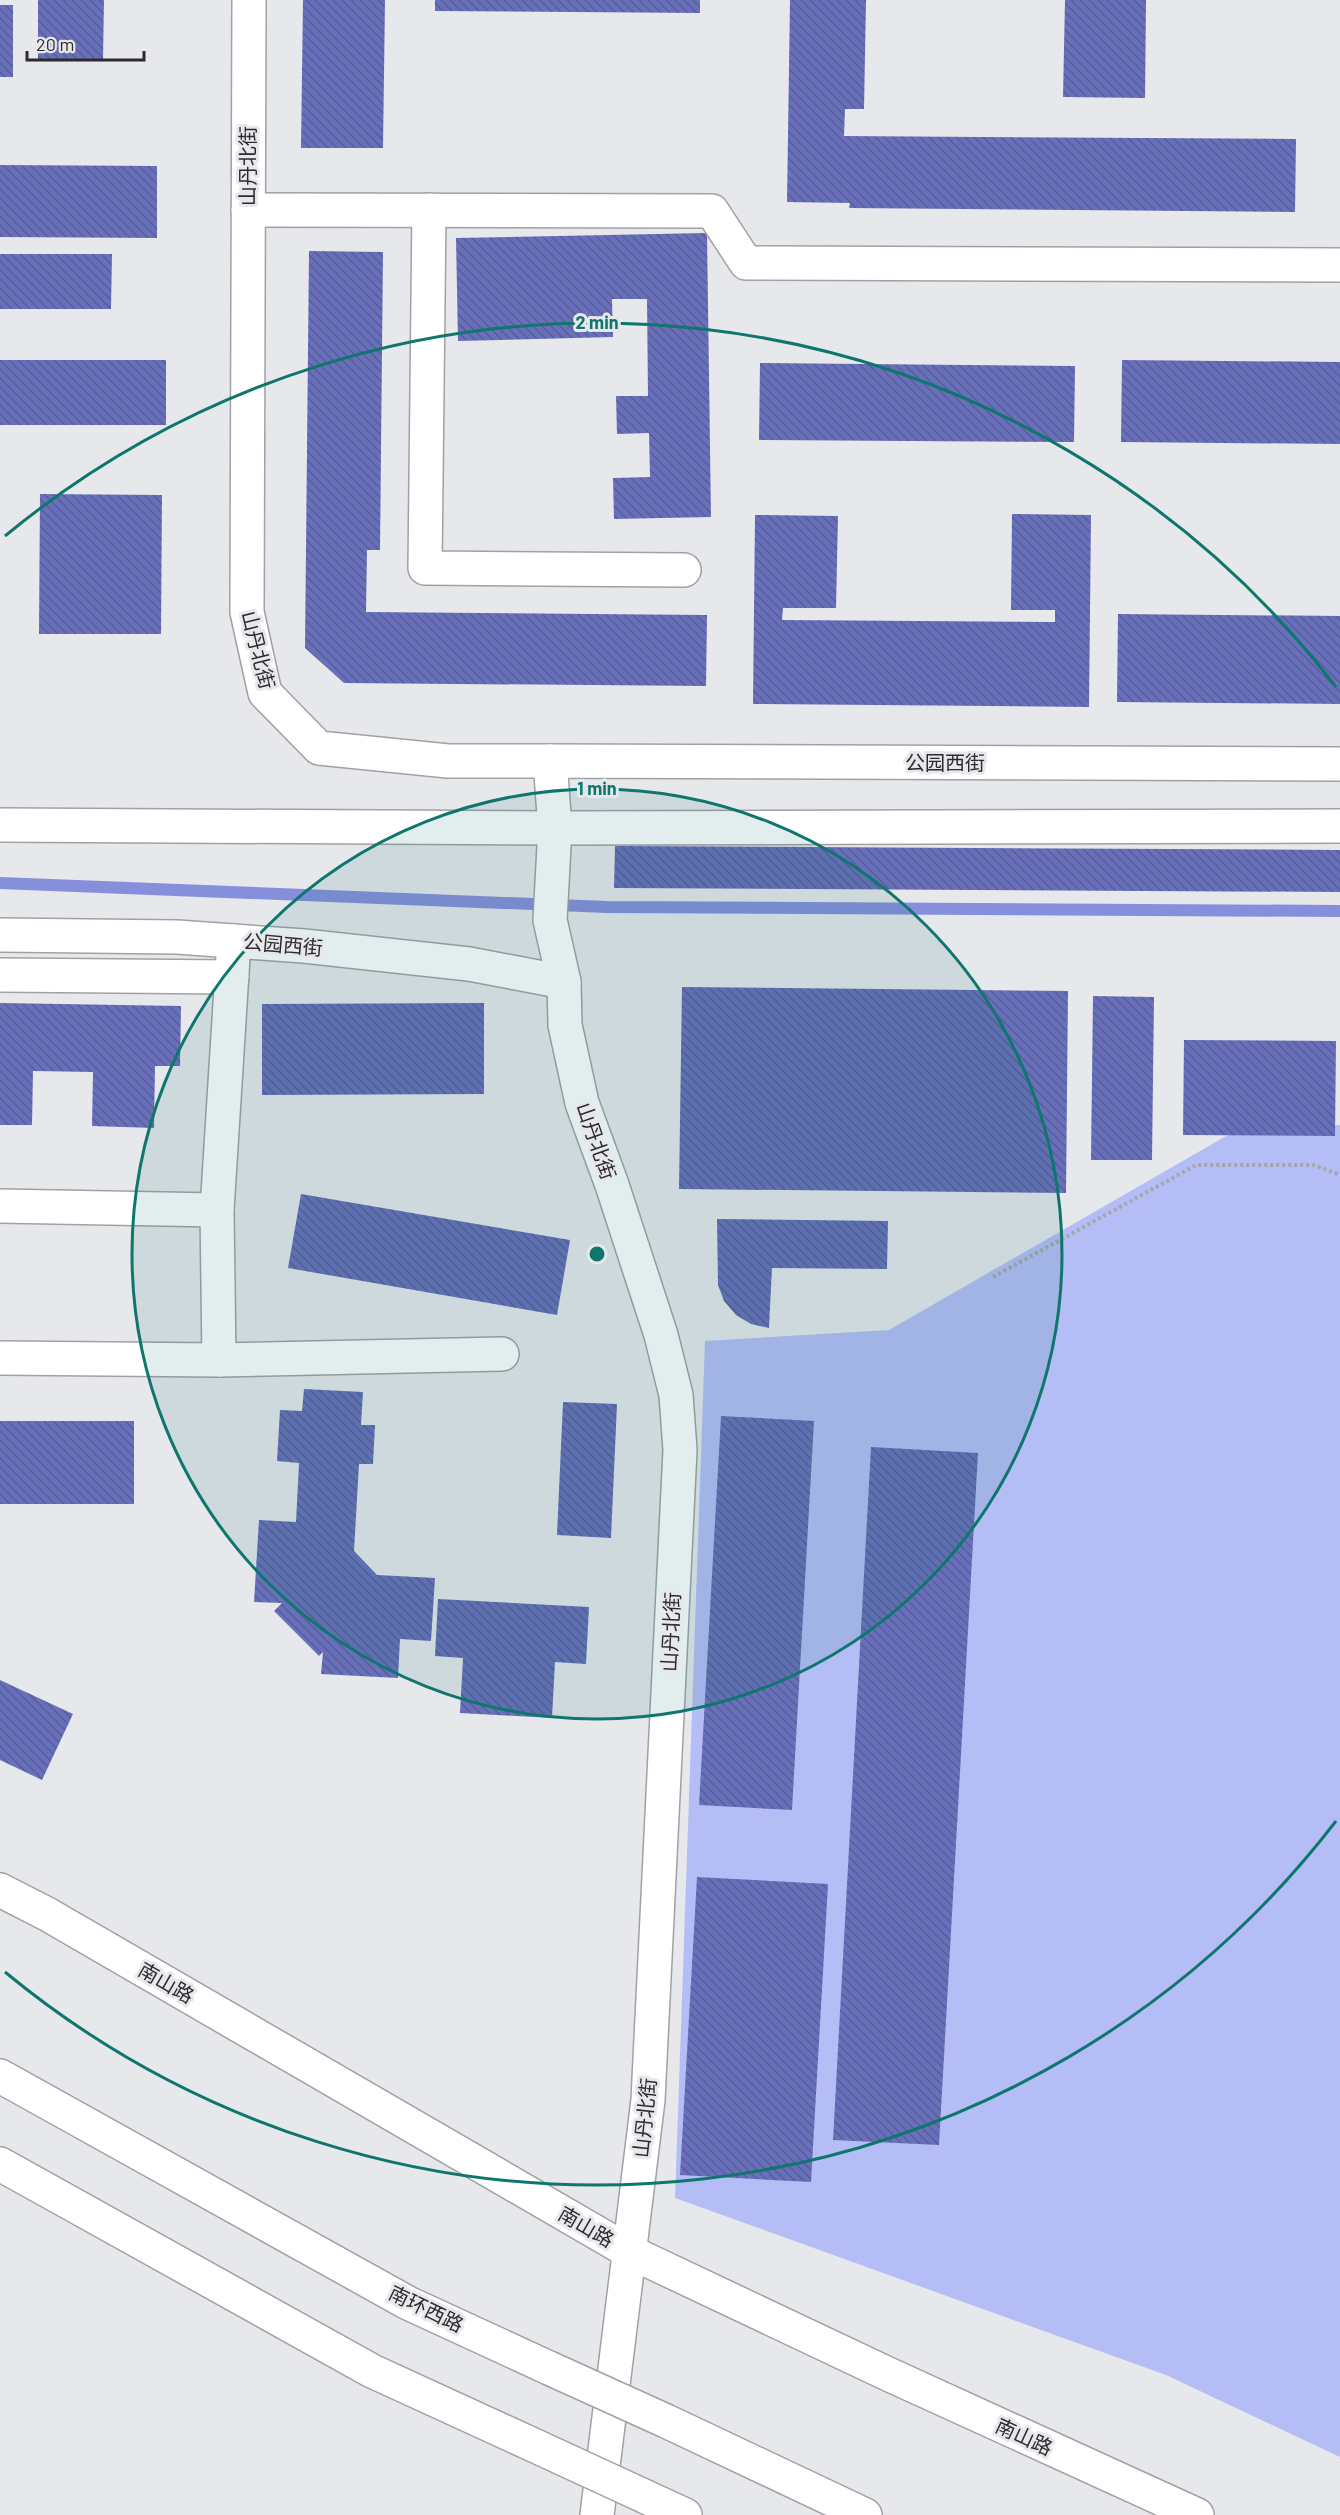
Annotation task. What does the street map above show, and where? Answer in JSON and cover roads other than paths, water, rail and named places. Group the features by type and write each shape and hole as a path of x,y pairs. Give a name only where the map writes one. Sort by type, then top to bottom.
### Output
{"main road":[{"name":"山丹北街","path":"249,0 246,612 265,693 319,748 448,761 550,761 555,839 550,920 564,982 566,1025 582,1103 616,1196 661,1335 676,1395 680,1450 648,2100 597,2515"},
{"path":"248,210 712,211 746,263 1340,265"},
{"path":"429,210 425,568 684,570"},
{"name":"公园西街","path":"550,761 1340,764"},
{"path":"0,825 555,839 1340,826"},
{"name":"公园西街","path":"0,935 177,937 304,946 470,964 564,982"},
{"path":"219,1360 218,1210 234,941"},
{"path":"0,975 232,977"},
{"path":"0,1206 218,1210"},
{"path":"0,1358 219,1360 502,1354"},
{"name":"南山路","path":"0,1890 57,1920 630,2252 888,2374 1197,2515"},
{"name":"南环西路","path":"0,2076 408,2303 865,2515"},
{"path":"0,2164 372,2371 685,2515"}],"waterway":[{"path":"0,883 607,907 1340,911"}]}
